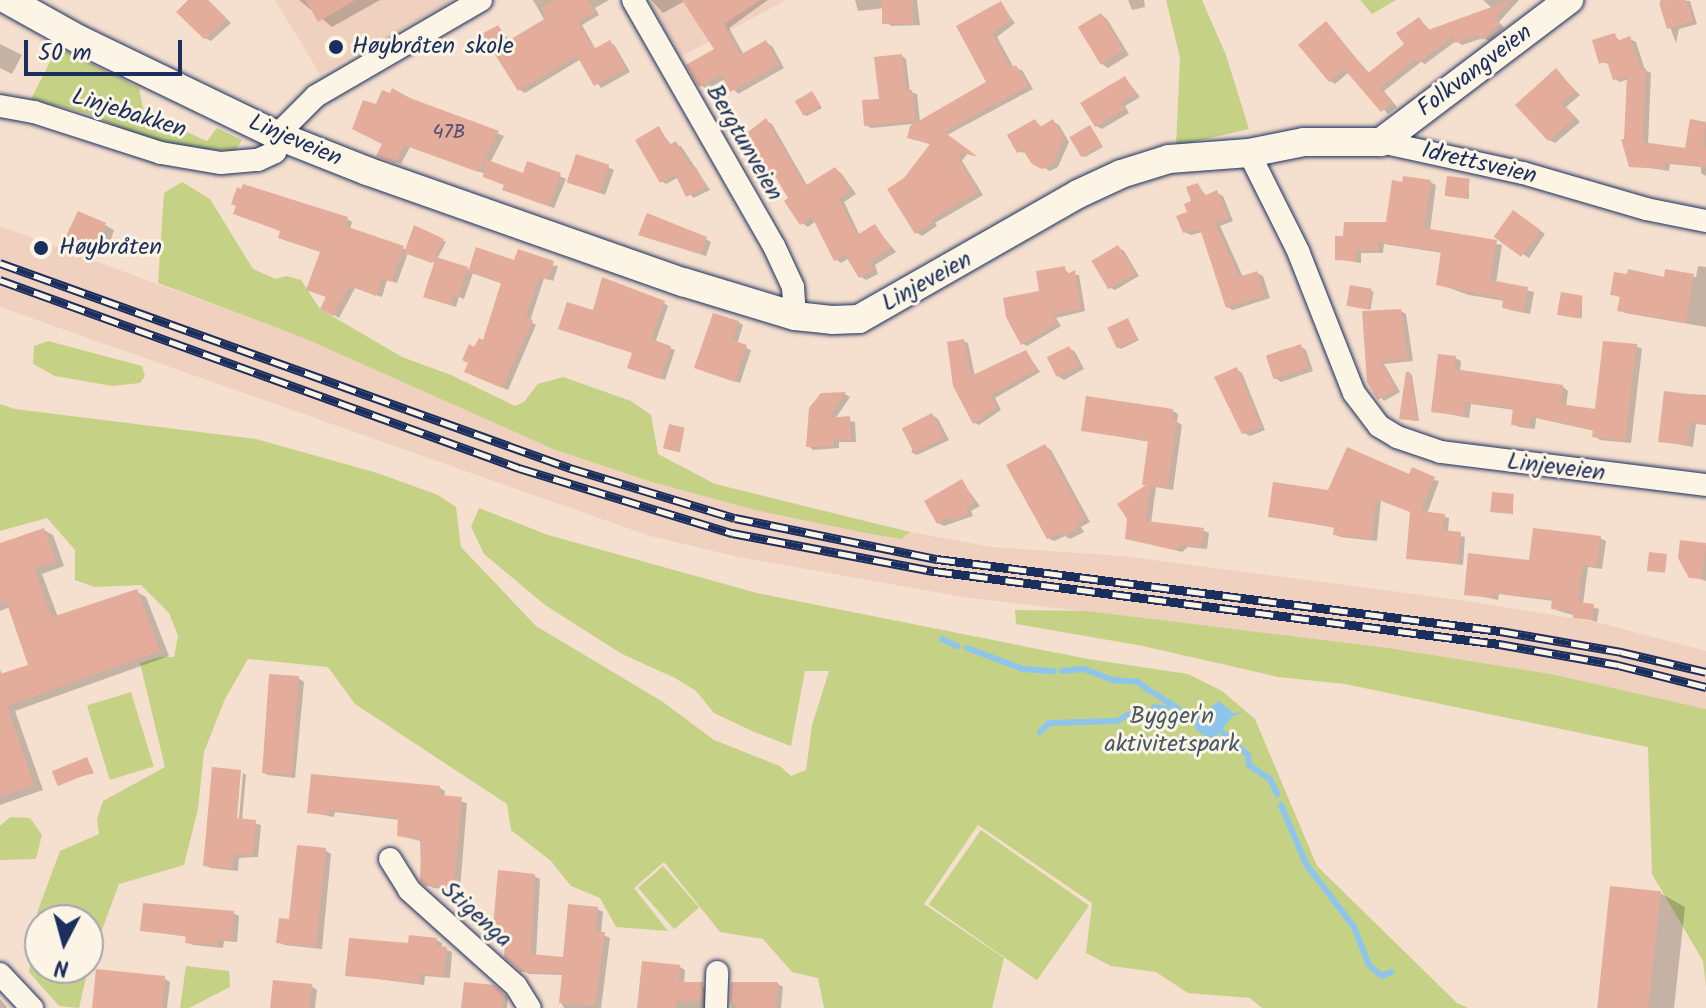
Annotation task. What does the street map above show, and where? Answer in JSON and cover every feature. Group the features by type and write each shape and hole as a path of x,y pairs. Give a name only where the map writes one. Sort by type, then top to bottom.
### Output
{"street":[{"name":"Linjeveien","path":"8,0 80,40 281,137 367,171 683,282 795,316 859,319 1078,194 1121,174 1169,159 1249,153 1298,251 1354,393 1379,426 1397,437 1441,452 1706,485"},
{"name":"Linjebakken","path":"0,106 34,112 192,160 232,163 258,160 275,152 295,114 316,96 481,0"},
{"name":"Bergtunveien","path":"633,0 774,246 793,287 795,316"},
{"name":"Folkvangveien","path":"1381,142 1569,0"},
{"name":"Idrettsveien","path":"1249,153 1330,139 1381,142 1523,173 1646,209 1706,221"},
{"name":"Stigenga","path":"390,859 409,890 516,986 530,1008"},
{"path":"716,1008 717,972"},
{"path":"0,974 32,1008"}],"shaded area":[{"name":"Høybråten skole","path":"275,0 453,0 320,74"},
{"path":"648,0 786,0 682,56"},
{"path":"0,226 306,339 553,449 655,483 755,510 901,538 910,532 992,547 1122,556 1460,600 1596,622 1706,651 1706,709 1551,674 1389,648 963,597 739,557 650,536 0,307"}],"green space":[{"path":"1166,0 1202,0 1226,55 1249,129 1176,146 1180,58"},
{"path":"1360,0 1396,0 1372,14"},
{"path":"66,51 139,88 144,113 207,141 217,128 242,140 235,151 186,148 138,135 88,114 31,99 52,58"},
{"path":"182,182 210,199 253,269 276,279 286,276 301,280 320,309 402,357 451,375 515,406 524,402 538,384 563,377 631,401 651,415 658,454 715,484 910,532 901,539 866,533 755,510 655,483 553,449 306,339 158,283 164,193"},
{"path":"48,341 142,366 145,376 140,383 112,386 55,376 33,364 34,346"},
{"name":"Bygger'n aktivitetspark","path":"0,404 15,409 256,439 377,473 438,495 456,507 461,547 536,626 663,702 714,740 780,766 791,776 806,770 812,725 829,671 805,671 791,746 754,732 714,713 696,691 675,678 622,654 545,605 484,554 471,527 479,508 548,535 757,593 1088,659 1188,674 1222,691 1255,719 1317,866 1457,1003 1468,1008 1262,1008 1250,998 1188,993 1156,972 1111,966 1086,953 1092,903 978,825 924,904 1004,958 992,1008 824,1008 818,978 792,972 763,939 720,932 664,862 634,888 668,931 616,927 600,898 571,886 551,861 511,830 507,804 355,704 328,667 248,659 225,699 204,752 198,809 184,865 119,884 104,924 104,904 40,904 60,851 99,834 97,819 103,801 165,767 140,663 160,657 174,657 178,636 169,613 141,585 95,587 75,580 75,550 47,518 0,531"},
{"path":"1015,610 1087,611 1389,648 1551,674 1706,709 1706,986 1703,961 1652,874 1648,747 1345,684 1278,677 1143,646 1016,624"},
{"path":"131,692 154,767 110,780 87,705"},
{"path":"10,817 30,818 42,835 36,859 0,860 0,826"},
{"path":"981,830 1089,906 1037,980 929,905"},
{"path":"663,866 699,908 674,929 638,888"},
{"path":"186,966 229,971 230,987 189,1008 180,1008"},
{"path":"40,984 84,984 79,1008 59,1006"}],"water":[{"path":"1219,701 1233,713 1243,712 1233,716 1214,739 1208,738 1196,730 1194,719"}],"building":[{"path":"188,0 208,0 227,19 204,39 176,12"},
{"path":"306,0 355,0 318,22"},
{"path":"553,0 588,0 595,12 578,22 594,49 610,40 626,69 594,86 577,56 518,91 482,34 498,25 508,41 546,18 541,8"},
{"path":"682,0 760,0 724,24 740,55 766,40 779,65 730,92 721,75 699,87 686,65 714,49"},
{"path":"882,0 913,0 913,24 882,24"},
{"path":"1511,0 1495,18 1500,24 1482,40 1478,35 1455,43 1453,37 1418,63 1415,59 1380,88 1392,103 1381,112 1344,69 1329,82 1298,45 1326,21 1368,73 1404,44 1396,33 1419,17 1428,30"},
{"path":"1686,0 1693,21 1667,29 1659,3"},
{"path":"1001,1 1011,19 992,33 1011,68 1016,65 1028,86 944,132 977,156 961,153 958,157 978,192 931,220 933,223 915,234 887,189 904,178 930,144 907,138 910,126 986,82 956,26"},
{"path":"1101,13 1124,51 1101,65 1078,27"},
{"path":"1615,33 1617,41 1630,36 1641,70 1646,68 1643,142 1685,148 1690,119 1706,122 1703,147 1706,147 1706,167 1665,162 1664,169 1629,167 1621,139 1624,139 1627,76 1613,80 1607,61 1599,64 1592,40"},
{"path":"902,54 906,90 912,90 916,121 864,126 862,100 879,99 874,57"},
{"path":"1556,68 1575,91 1562,103 1575,118 1548,141 1515,105"},
{"path":"1125,76 1136,94 1121,103 1125,109 1095,127 1080,103"},
{"path":"392,88 410,98 499,131 478,172 404,145 395,163 376,156 382,144 352,129 363,100 376,104 382,90 390,93"},
{"path":"812,91 821,106 804,116 795,101"},
{"path":"766,118 805,186 835,167 851,190 839,199 857,235 875,224 891,248 870,261 873,271 859,278 845,255 834,261 812,217 800,225 784,201 788,198 772,171 765,175 743,136"},
{"path":"1035,119 1040,127 1053,119 1064,138 1052,165 1042,169 1032,164 1023,150 1017,153 1007,135"},
{"path":"1090,125 1102,145 1081,157 1069,137"},
{"path":"659,126 669,145 676,141 692,169 696,167 706,187 686,197 675,174 660,183 635,140"},
{"path":"576,154 609,165 600,193 567,183"},
{"path":"485,159 523,173 527,161 561,173 551,203 548,206 502,190 504,185 483,177"},
{"path":"1403,176 1431,180 1424,228 1497,240 1490,280 1528,287 1524,312 1502,308 1503,299 1436,285 1441,251 1378,242 1378,251 1356,250 1356,261 1335,260 1335,236 1343,236 1344,222 1386,222 1392,180 1402,182"},
{"path":"1447,176 1470,179 1467,199 1445,196"},
{"path":"1198,183 1204,196 1217,190 1229,218 1215,223 1239,277 1257,271 1265,295 1226,308 1200,229 1183,233 1176,216 1187,212 1184,204 1191,201 1186,187"},
{"path":"243,184 348,217 345,226 404,246 392,282 382,279 376,296 350,286 333,316 320,309 326,297 306,290 320,252 278,238 280,231 233,214 236,206 231,204 237,187 241,189"},
{"path":"1513,210 1541,230 1521,257 1494,237"},
{"path":"78,211 106,223 97,247 66,236"},
{"path":"647,213 707,237 701,254 638,235"},
{"path":"414,225 444,239 432,263 404,253"},
{"path":"1118,245 1135,273 1108,289 1091,261"},
{"path":"476,247 514,260 518,249 554,261 548,280 539,277 526,318 533,320 502,388 464,372 468,363 462,360 469,344 474,347 479,338 483,340 501,283 468,272"},
{"path":"436,257 468,267 458,298 453,296 450,305 423,297"},
{"path":"1065,266 1066,275 1075,270 1081,309 1053,315 1057,323 1021,345 1006,317 1003,298 1039,291 1036,271"},
{"path":"1628,269 1664,277 1665,269 1694,274 1686,323 1617,311 1620,296 1610,295 1614,272 1627,274"},
{"path":"602,277 665,301 651,339 671,346 660,379 627,368 632,353 558,329 567,302 593,310"},
{"path":"1350,285 1372,289 1368,310 1346,306"},
{"path":"1561,292 1583,296 1579,318 1557,315"},
{"path":"1401,309 1408,359 1381,362 1396,389 1378,400 1367,382 1362,311"},
{"path":"713,313 739,321 732,340 747,345 735,382 694,368"},
{"path":"1128,318 1138,339 1117,349 1107,328"},
{"path":"964,339 971,376 1026,350 1037,369 991,395 997,407 973,424 953,386 947,342"},
{"path":"1603,341 1637,344 1625,441 1592,437 1593,430 1531,416 1529,427 1511,425 1513,408 1465,402 1464,416 1431,412 1438,354 1456,356 1454,369 1563,385 1561,404 1595,409"},
{"path":"1301,344 1309,368 1274,379 1266,355"},
{"path":"1069,346 1079,366 1057,377 1047,357"},
{"path":"1237,367 1261,427 1242,434 1214,377"},
{"path":"1406,372 1410,372 1418,421 1399,419"},
{"path":"1664,391 1706,396 1706,424 1690,422 1688,445 1658,442"},
{"path":"846,392 828,418 850,416 851,440 833,440 834,446 806,447 809,408 821,393"},
{"path":"1086,396 1173,409 1172,419 1177,420 1168,488 1151,486 1146,521 1204,528 1201,547 1181,545 1175,550 1125,539 1127,519 1117,504 1146,485 1142,485 1148,441 1081,431"},
{"path":"932,413 944,437 914,452 902,428"},
{"path":"669,424 685,428 678,452 663,448"},
{"path":"1045,444 1085,519 1077,524 1079,528 1063,537 1060,532 1047,539 1006,465"},
{"path":"1347,447 1409,474 1412,467 1435,477 1421,511 1445,514 1443,530 1461,532 1458,564 1406,559 1410,512 1376,499 1372,539 1333,535 1334,527 1268,517 1273,482 1328,490"},
{"path":"962,479 975,503 966,508 969,513 937,524 924,501"},
{"path":"1492,492 1514,494 1512,514 1490,512"},
{"path":"44,528 56,561 34,569 52,617 137,589 160,651 7,706 34,785 0,797 0,674 28,665 6,601 0,603 0,543"},
{"path":"1533,528 1601,536 1597,567 1583,565 1578,602 1594,604 1592,620 1573,618 1573,612 1551,609 1552,599 1494,593 1493,598 1464,595 1468,553 1529,560"},
{"path":"1680,540 1706,543 1702,579 1689,578 1678,558"},
{"path":"1649,552 1667,554 1665,573 1647,571"},
{"path":"269,674 299,676 292,775 262,773"},
{"path":"87,757 93,772 58,786 52,771"},
{"path":"212,767 241,770 237,818 256,820 253,855 233,855 232,869 203,866"},
{"path":"311,774 440,786 439,795 462,797 454,888 425,886 420,881 421,840 397,836 398,818 329,810 329,815 307,813"},
{"path":"297,845 326,848 316,947 276,943 279,918 289,919"},
{"path":"498,870 535,874 531,954 563,957 568,904 598,907 595,932 605,932 595,1006 559,1003 562,973 521,972 504,957 505,940 492,939"},
{"path":"1610,886 1661,891 1648,1008 1597,1008"},
{"path":"143,903 234,911 231,940 218,939 218,946 185,943 186,936 140,931"},
{"path":"409,935 437,938 436,946 447,947 444,976 420,974 419,983 345,976 349,938 408,943"},
{"path":"642,961 680,965 679,982 703,982 702,1001 677,1001 676,1008 637,1008"},
{"path":"104,970 165,976 162,1008 92,1008 94,984 104,984"},
{"path":"273,980 312,984 309,1008 270,1008"},
{"path":"464,982 494,985 503,993 502,1008 461,1008"},
{"path":"731,982 778,982 776,1008 737,1008 737,1004 730,1003"}],"waterway":[{"path":"942,639 957,646"},
{"path":"967,648 1023,669 1054,671"},
{"path":"1062,671 1084,669 1112,680 1138,682 1150,691"},
{"path":"1154,693 1190,717 1203,720"},
{"path":"1040,732 1049,723 1117,721 1128,715 1146,715 1155,707 1166,709 1172,703"},
{"path":"1217,727 1248,755 1249,765 1270,779 1277,794"},
{"path":"1281,805 1306,864 1354,927 1369,965 1382,976 1391,972"}],"railway":[{"path":"0,263 570,468 735,518 937,559 1500,631 1621,652 1706,672"},
{"path":"0,280 519,468 732,533 934,571 1499,644 1618,665 1706,687"}],"place":[{"name":"Høybråten skole","path":"336,47"},
{"name":"Høybråten","path":"41,248"}]}
